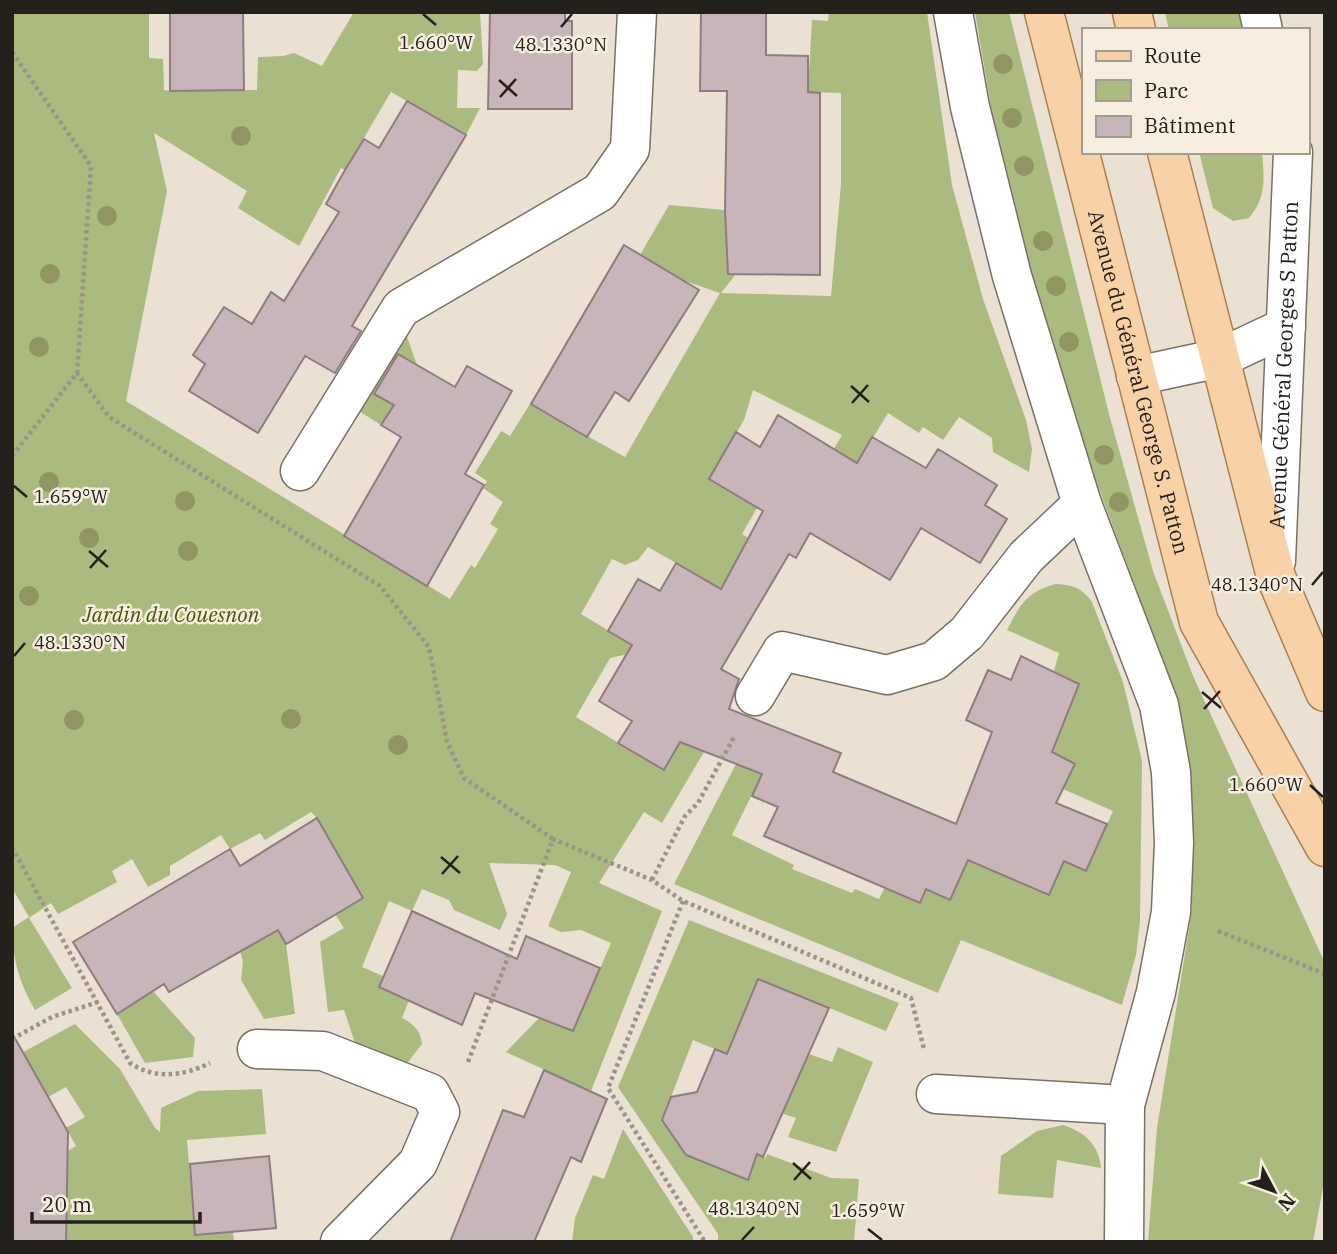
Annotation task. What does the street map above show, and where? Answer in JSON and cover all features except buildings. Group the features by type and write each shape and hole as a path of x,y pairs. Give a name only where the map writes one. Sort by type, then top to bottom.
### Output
{"main road":[{"name":"Avenue du Général George S. Patton","path":"1044,12 1199,622 1325,847"},
{"path":"1168,154 1276,577 1325,692"}],"street":[{"path":"300,471 401,308 600,192 630,149 637,12"},
{"path":"953,12 970,107 1012,276 1082,504 1159,705 1171,772 1174,843 1171,912 1156,992 1125,1105 1124,1242"},
{"name":"Avenue Général Georges S Patton","path":"1276,577 1286,327 1304,157"},
{"path":"1136,376 1220,358 1286,327"},
{"path":"755,696 782,651 887,675 934,661 967,633 1026,557 1082,504"},
{"path":"257,1049 323,1051 430,1093 440,1112 418,1163 340,1242"},
{"path":"936,1094 1125,1105"}],"path":[{"path":"12,52 90,166 77,373 12,456"},
{"path":"77,373 109,417 380,586 429,648 447,742 464,778 553,839 652,880 682,901 911,998 936,1094"},
{"path":"652,880 685,816 698,803 755,696"},
{"path":"440,1112 472,1055 553,839"},
{"path":"12,847 130,1062 148,1074 191,1072 229,1055 257,1049"},
{"path":"682,901 608,1088 705,1242"},
{"path":"1171,912 1325,974"},
{"path":"12,1039 52,1017 98,1002"}],"green space":[{"name":"Jardin du Couesnon","path":"12,12 149,12 149,58 163,59 164,90 170,91 257,90 258,57 294,53 322,66 354,12 480,12 483,64 477,71 458,70 457,108 480,108 466,135 391,92 345,170 341,168 299,246 238,208 247,191 154,133 167,191 126,401 450,599 471,565 475,568 498,529 490,524 503,502 483,488 487,481 475,473 501,431 510,436 530,404 625,457 720,293 682,280 640,255 669,205 725,210 725,219 738,220 736,274 721,293 831,296 841,184 841,93 808,92 812,20 828,21 829,12 927,12 952,185 983,299 1026,420 1032,449 1029,472 993,452 992,438 959,417 943,440 923,427 919,433 888,413 828,513 792,520 842,435 753,390 744,420 709,479 757,508 742,534 784,561 751,606 648,547 638,560 625,565 612,559 581,614 642,651 610,658 576,717 663,770 695,716 717,730 662,823 644,812 599,883 662,911 591,1091 506,1052 539,1018 573,1031 611,943 581,930 561,932 548,926 571,872 555,865 489,863 507,914 500,930 454,910 449,900 422,889 412,911 389,901 362,967 383,976 379,987 409,1000 402,1018 416,1028 422,1044 405,1066 356,1046 344,1010 328,1012 320,942 344,928 328,903 356,886 311,812 265,840 260,833 230,849 221,835 170,866 170,875 148,887 132,859 112,871 117,882 58,914 51,903 29,918 72,988 35,1010 30,1001 15,961 12,939 12,928 29,917 12,888"},
{"path":"975,12 1009,12 1109,414 1153,571 1193,676 1325,963 1325,1176 1313,1242 1148,1242 1157,1128 1192,910 1192,808 1171,684 1075,424 1004,185"},
{"path":"1165,12 1241,12 1245,28 1169,28"},
{"path":"1200,154 1262,154 1262,195 1249,218 1233,221 1213,208"},
{"path":"406,334 417,365 381,425 354,408"},
{"path":"1056,584 1076,588 1092,602 1123,682 1142,761 1140,921 1136,955 1122,1005 961,940 938,993 674,884 736,764 762,774 732,835 794,865 792,869 852,893 855,889 879,899 885,887 920,903 926,889 950,900 980,831 1017,881 1049,895 1064,861 1086,871 1113,811 1063,789 1075,764 1052,752 1079,684 1054,671 1059,653 1007,630 1016,613 1031,595"},
{"path":"271,918 286,944 295,1014 264,1019 241,980 243,962 237,938"},
{"path":"689,920 899,1003 886,1031 758,979 727,1054 693,1040 662,1120 676,1141 748,1179 757,1154 766,1158 767,1154 831,1178 859,1179 854,1242 718,1242 718,1234 618,1087"},
{"path":"153,991 195,1038 193,1057 145,1063 117,1014"},
{"path":"75,1024 120,1069 160,1132 161,1108 198,1091 262,1089 266,1134 187,1140 195,1235 233,1232 234,1242 66,1242 29,1175 76,1146 66,1128 85,1117 66,1087 36,1104 12,1058"},
{"path":"838,1047 873,1062 836,1152 788,1137 796,1118 772,1110 785,1078 796,1083 809,1054 832,1062"},
{"path":"1063,1125 1090,1140 1101,1168 1057,1160 1053,1198 998,1194 1001,1156 1037,1131"},
{"path":"623,1129 693,1237 693,1242 572,1242 575,1218 593,1175 604,1179"}]}
